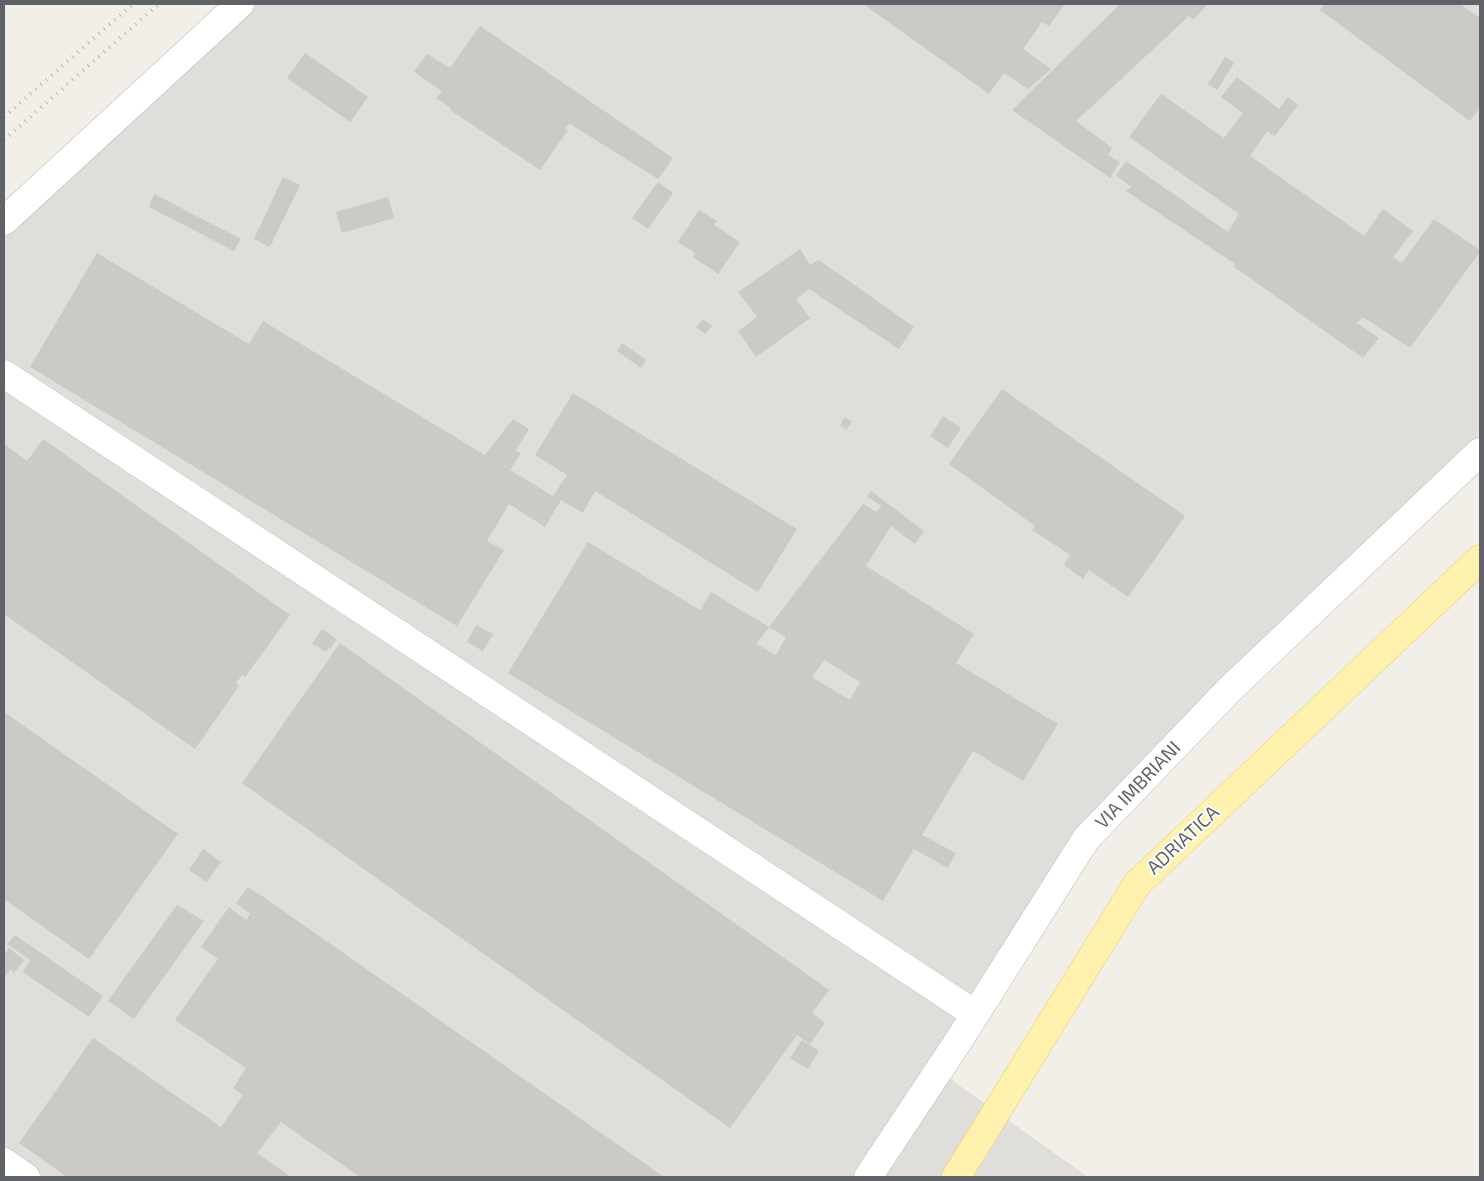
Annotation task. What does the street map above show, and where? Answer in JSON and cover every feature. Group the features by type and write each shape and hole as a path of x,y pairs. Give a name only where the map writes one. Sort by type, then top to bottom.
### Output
{"main road":[{"name":"ADRIATICA","path":"956,1177 1137,884 1480,559"}],"lane":[{"path":"4,221 240,4"},
{"path":"4,374 975,1014"},
{"name":"VIA IMBRIANI","path":"868,1177 975,1014 1086,839 1229,690 1480,452"},
{"path":"4,1162 26,1177"}],"shaded area":[{"path":"240,4 1480,4 1480,452 1086,839 939,1071 1088,1177 4,1177 4,221"}],"building":[{"path":"863,4 1065,4 1049,26 1042,22 1023,49 1051,69 1028,89 1004,73 989,94"},
{"path":"1120,4 1208,4 1193,20 1189,16 1076,121 1112,148 1108,155 1120,162 1110,178 1012,110"},
{"path":"1324,4 1460,4 1480,18 1480,108 1470,121 1320,10"},
{"path":"480,26 673,158 658,179 570,124 565,128 568,130 540,170 450,110 451,108 436,98 442,91 414,72 427,54 450,68"},
{"path":"305,53 368,97 350,122 287,78"},
{"path":"1225,57 1234,63 1217,90 1208,84"},
{"path":"1237,77 1279,109 1288,97 1298,105 1275,136 1267,131 1250,156 1364,236 1383,209 1413,231 1393,257 1402,263 1434,219 1480,250 1410,348 1363,317 1357,323 1379,338 1363,358 1233,266 1235,264 1126,191 1131,187 1116,175 1126,161 1228,232 1239,214 1129,137 1161,94 1224,138 1243,113 1221,97"},
{"path":"283,177 300,185 270,247 254,239"},
{"path":"658,182 673,193 648,229 632,218"},
{"path":"154,194 241,239 234,251 149,207"},
{"path":"388,197 394,218 342,233 336,212"},
{"path":"699,210 717,221 714,225 740,242 718,274 693,257 695,253 678,242"},
{"path":"800,249 810,265 819,260 914,327 899,349 809,289 796,299 810,318 756,357 738,331 757,317 738,292"},
{"path":"97,253 249,344 263,321 485,455 513,419 529,429 516,450 521,453 510,470 553,496 567,475 535,455 573,393 797,529 758,592 595,491 583,513 561,500 545,527 509,504 487,541 504,550 457,626 30,367"},
{"path":"703,319 712,326 705,334 696,327"},
{"path":"622,343 646,360 641,368 617,351"},
{"path":"1002,389 1185,516 1128,597 1089,570 1083,579 1064,565 1070,555 1032,530 1035,526 949,464"},
{"path":"943,416 961,428 948,448 930,436"},
{"path":"845,417 852,422 846,430 840,425"},
{"path":"43,439 290,615 245,677 242,675 236,683 239,686 195,749 4,614 4,444 27,461"},
{"path":"871,491 924,531 915,544 891,526 866,566 974,634 956,663 1058,724 1023,781 973,751 922,835 956,853 948,868 914,849 883,901 508,673 588,542 700,610 711,592 769,627 863,504 876,512 882,506 867,497","holes":["769,627 786,637 776,655 756,644","824,660 860,682 850,700 812,677"]},
{"path":"476,625 493,634 483,651 467,642"},
{"path":"322,629 337,639 326,652 312,644"},
{"path":"340,643 829,990 812,1013 825,1023 810,1044 797,1035 730,1128 242,783"},
{"path":"4,712 178,834 89,959 4,899"},
{"path":"203,849 221,862 207,882 189,870"},
{"path":"248,887 664,1177 360,1177 281,1122 257,1153 291,1177 67,1177 19,1143 93,1038 221,1127 243,1095 233,1088 246,1068 175,1020 218,959 201,947 229,907 246,920 250,914 236,903"},
{"path":"177,905 204,921 134,1019 108,1001"},
{"path":"15,935 103,996 89,1017 23,972 30,960 7,944"},
{"path":"9,948 24,960 14,973 11,969 4,978 4,955"},
{"path":"802,1040 819,1051 808,1069 790,1058"}],"railway":[{"path":"4,117 133,4"},
{"path":"4,140 159,4"}]}
